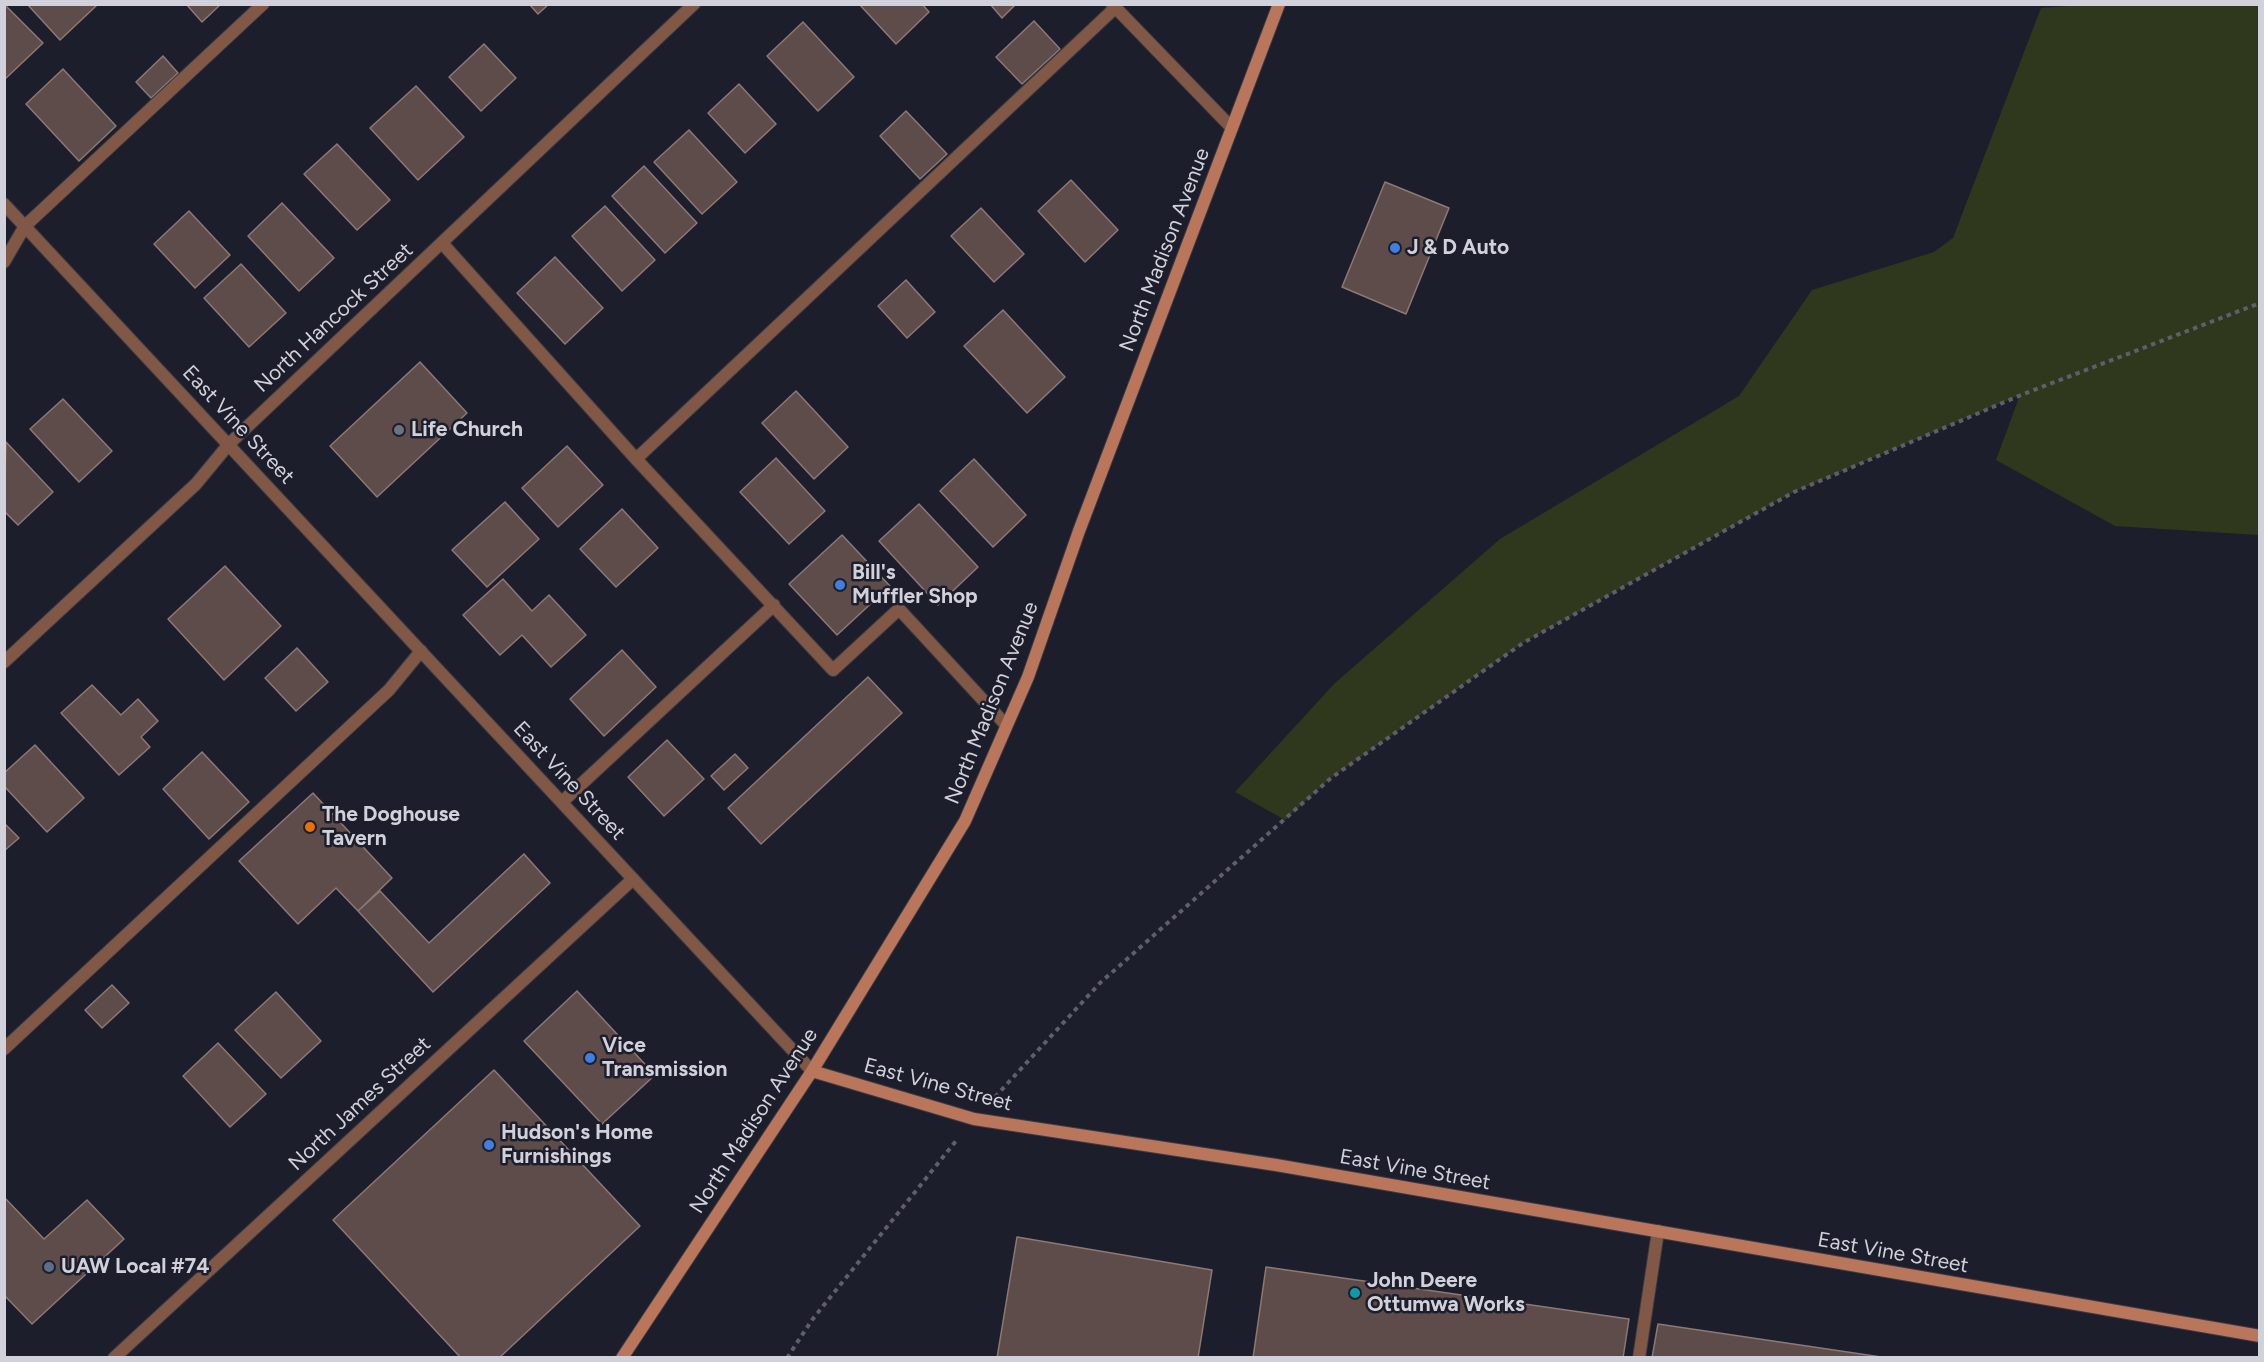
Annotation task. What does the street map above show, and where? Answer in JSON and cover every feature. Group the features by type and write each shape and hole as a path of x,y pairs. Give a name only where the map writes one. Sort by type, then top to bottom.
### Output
{"main road":[{"name":"North Madison Avenue","path":"622,1358 812,1071 965,821 1028,676 1079,531 1279,4"},
{"name":"East Vine Street","path":"812,1071 974,1119 1276,1166 2259,1336"}],"street":[{"path":"4,262 25,226 263,4"},
{"name":"North Hancock Street","path":"4,662 196,484 229,444 694,4"},
{"path":"636,459 1113,6 1232,128"},
{"name":"East Vine Street","path":"4,204 812,1071"},
{"path":"442,243 636,459 833,670 899,609 1006,726"},
{"path":"562,802 774,606"},
{"path":"4,1049 389,690 421,651"},
{"name":"North James Street","path":"114,1358 633,879"},
{"path":"1639,1358 1658,1231"}],"path":[{"path":"788,1358 812,1320 974,1119 1100,983 1331,778 1523,642 1794,492 2021,395 2259,303"}],"green space":[{"path":"2081,5 2259,5 2259,535 2115,526 1996,460 2020,395 1794,492 1523,643 1331,778 1285,820 1235,792 1334,684 1500,539 1739,396 1812,290 1934,252 1953,238 2041,8"}],"building":[{"path":"4,4 43,43 4,80"},
{"path":"27,4 95,4 96,6 60,40"},
{"path":"186,4 221,4 202,22"},
{"path":"529,4 549,4 538,14"},
{"path":"859,4 922,4 929,12 896,44"},
{"path":"990,4 1016,4 1002,18"},
{"path":"1034,21 1060,49 1022,84 996,57"},
{"path":"803,22 854,77 818,111 767,56"},
{"path":"484,44 516,78 481,111 449,77"},
{"path":"163,56 178,73 151,98 136,82"},
{"path":"63,69 116,126 79,161 26,104"},
{"path":"739,84 776,124 745,153 708,113"},
{"path":"416,86 464,137 418,180 370,128"},
{"path":"906,111 947,154 920,179 880,136"},
{"path":"689,130 737,182 702,214 654,162"},
{"path":"337,144 390,200 357,230 304,174"},
{"path":"644,166 697,223 665,253 612,196"},
{"path":"1071,180 1118,230 1085,262 1038,211"},
{"name":"J & D Auto","path":"1385,182 1449,208 1406,314 1342,287"},
{"path":"282,203 334,258 299,291 248,236"},
{"path":"605,206 655,260 622,291 572,236"},
{"path":"981,208 1024,254 994,282 951,236"},
{"path":"189,211 230,255 195,288 154,244"},
{"path":"555,257 603,308 565,344 517,293"},
{"path":"241,264 286,313 249,347 204,298"},
{"path":"906,280 935,312 907,338 878,306"},
{"path":"1003,310 1065,377 1027,413 964,346"},
{"name":"Life Church","path":"420,362 467,413 377,497 330,446"},
{"path":"796,391 848,447 814,479 762,423"},
{"path":"63,399 112,451 79,482 30,429"},
{"path":"6,442 53,492 18,525 4,511"},
{"path":"567,446 603,485 558,527 522,488"},
{"path":"776,458 825,511 789,544 740,492"},
{"path":"974,459 1026,515 993,547 940,491"},
{"path":"505,502 539,539 487,587 452,550"},
{"path":"919,504 978,567 938,605 879,541"},
{"path":"622,509 658,548 616,587 580,549"},
{"name":"Bill's Muffler Shop","path":"842,535 890,586 837,635 789,584"},
{"path":"225,566 281,626 224,680 168,619"},
{"path":"503,579 532,611 549,595 586,635 551,667 522,635 500,655 463,615"},
{"path":"297,648 328,682 296,711 265,678"},
{"path":"622,650 656,687 604,736 570,699"},
{"path":"868,677 902,713 761,844 728,808"},
{"path":"92,685 121,715 138,699 158,721 141,737 150,747 119,775 61,713"},
{"path":"667,740 704,779 664,816 628,777"},
{"path":"35,745 84,798 47,832 4,786 4,773"},
{"path":"202,752 249,802 209,839 163,789"},
{"path":"735,754 748,768 724,790 711,776"},
{"name":"The Doghouse Tavern","path":"313,793 392,878 358,911 336,888 298,924 239,861"},
{"path":"4,823 19,838 4,851"},
{"path":"524,854 550,883 433,992 358,911 380,891 429,943"},
{"path":"112,985 129,1003 102,1028 85,1010"},
{"name":"Vice Transmission","path":"577,991 655,1075 602,1124 524,1041"},
{"path":"276,992 321,1041 281,1078 235,1030"},
{"path":"218,1043 266,1094 230,1127 183,1076"},
{"name":"Hudson's Home Furnishings","path":"494,1070 640,1226 499,1358 461,1358 333,1220"},
{"name":"UAW Local #74","path":"4,1197 44,1239 87,1200 124,1239 32,1324 4,1295"},
{"path":"1017,1237 1212,1270 1198,1358 997,1358"},
{"name":"John Deere Ottumwa Works","path":"1266,1267 1629,1319 1623,1358 1253,1358"},
{"path":"1658,1324 1888,1358 1652,1358"}],"place":[{"name":"J & D Auto","path":"1395,248"},
{"name":"Life Church","path":"399,430"},
{"name":"Bill's Muffler Shop","path":"840,585"},
{"name":"The Doghouse Tavern","path":"310,827"},
{"name":"Vice Transmission","path":"590,1058"},
{"name":"Hudson's Home Furnishings","path":"489,1145"},
{"name":"UAW Local #74","path":"49,1267"},
{"name":"John Deere Ottumwa Works","path":"1355,1293"}]}
